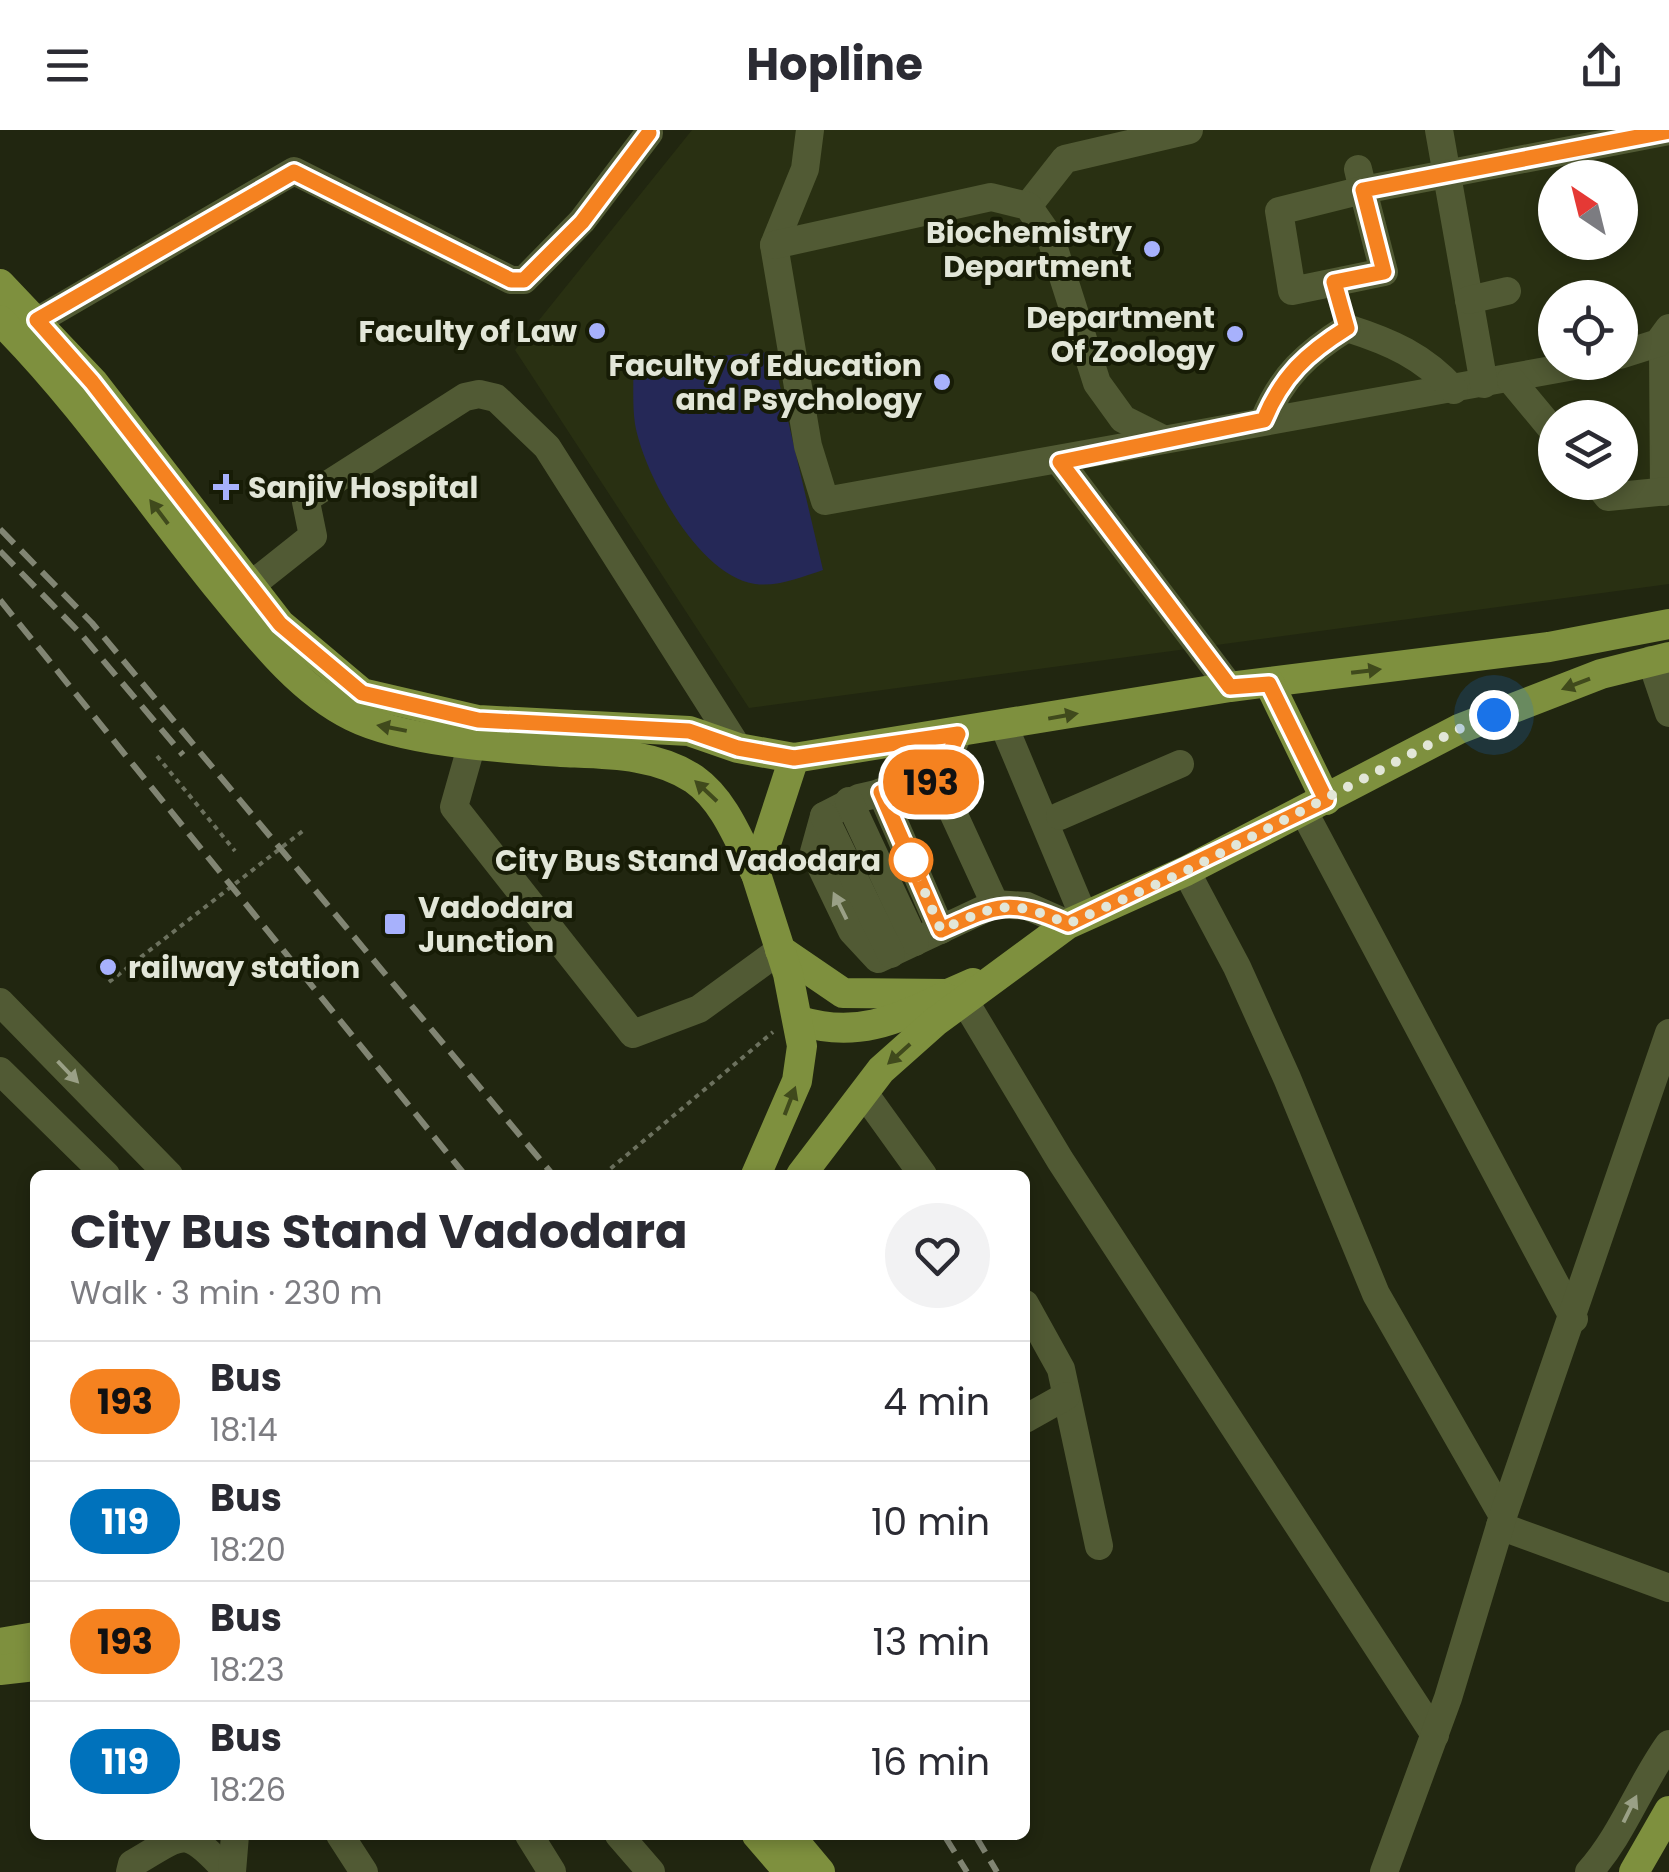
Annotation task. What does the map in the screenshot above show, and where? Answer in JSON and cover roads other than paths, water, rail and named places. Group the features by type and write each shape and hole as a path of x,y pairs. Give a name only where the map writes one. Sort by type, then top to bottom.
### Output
{"main road":[{"path":"0,284 92,382 250,586 301,644 362,693 475,732 689,731 738,748 794,758 1230,687 1549,647 1669,624"},
{"path":"0,320 73,397 176,535 284,662 350,716 369,724 475,732 634,756 672,767 695,780 718,802 756,874 780,950 786,1026 798,1081 758,1170"},
{"path":"786,1026 855,1030 890,1023 956,997 1084,917 1186,871 1459,729 1601,674 1660,658"},
{"path":"1269,684 1315,806"},
{"path":"756,874 794,758"},
{"path":"780,950 844,993 956,997"},
{"path":"805,1170 881,1070 956,997"},
{"path":"0,1643 30,1638"},
{"path":"0,1670 30,1667"},
{"path":"1634,1872 1669,1811"},
{"path":"764,1840 809,1871"},
{"path":"792,1840 809,1871"}],"street":[{"path":"810,130 805,169 774,245 808,446 825,501 1538,374"},
{"path":"1028,206 1066,158 1189,130"},
{"path":"1439,130 1469,300 1497,382 1538,418"},
{"path":"1360,180 1384,272 1292,290 1279,211 1360,180 1403,189 1447,173 1669,131"},
{"path":"37,320 294,172 511,280 524,280 582,222 649,133"},
{"path":"774,245 990,198 1028,206 1051,239 1096,384 1123,419 1161,438"},
{"path":"1334,282 1347,328"},
{"path":"1469,300 1507,292"},
{"path":"1264,420 1279,385 1311,351 1347,328 1398,344 1432,366 1454,390"},
{"path":"1638,347 1664,335 1667,492 1638,494"},
{"path":"250,586 313,536 306,502 310,496 465,397 479,394 496,398 525,421 546,447 738,748"},
{"path":"1060,462 1230,687"},
{"path":"1660,658 1669,713"},
{"path":"1012,725 1060,816 1084,917"},
{"path":"1012,725 1084,917"},
{"path":"475,732 454,806 633,1034 699,1009 780,950"},
{"path":"958,734 938,780 995,904"},
{"path":"1060,816 1180,764"},
{"path":"938,780 849,801 824,816 814,852 852,931 878,959 995,904 1084,917"},
{"path":"881,792 941,930"},
{"path":"849,801 903,948"},
{"path":"1315,806 1574,1319"},
{"path":"1186,871 1280,1062 1376,1294 1501,1521 1668,1583"},
{"path":"956,997 1435,1734"},
{"path":"0,1002 164,1170"},
{"path":"1384,1872 1435,1734 1501,1521 1574,1319 1669,1033"},
{"path":"0,1071 101,1170"},
{"path":"864,1092 919,1170"},
{"path":"1030,1313 1061,1369 1098,1546"},
{"path":"1030,1416 1066,1396"},
{"path":"1589,1872 1611,1848 1645,1777 1669,1744"},
{"path":"1650,1872 1669,1837"},
{"path":"130,1872 132,1864 174,1840"},
{"path":"194,1840 230,1872"},
{"path":"230,1872 234,1840"},
{"path":"343,1840 364,1872"},
{"path":"532,1840 552,1872"},
{"path":"624,1840 651,1872"}],"railway":[{"path":"0,529 92,623 549,1170"},
{"path":"0,551 80,633 183,755"},
{"path":"0,600 461,1170"},
{"path":"947,1840 967,1872"},
{"path":"978,1840 997,1872"}],"place":[{"name":"Biochemistry Department","path":"1152,249"},
{"name":"Faculty of Law","path":"597,331"},
{"name":"Department Of Zoology","path":"1235,334"},
{"name":"Faculty of Education and Psychology","path":"942,382"},
{"name":"Sanjiv Hospital","path":"226,487"},
{"name":"City Bus Stand Vadodara","path":"911,860"},
{"name":"Vadodara Junction","path":"395,924"},
{"name":"railway station","path":"108,967"}]}
